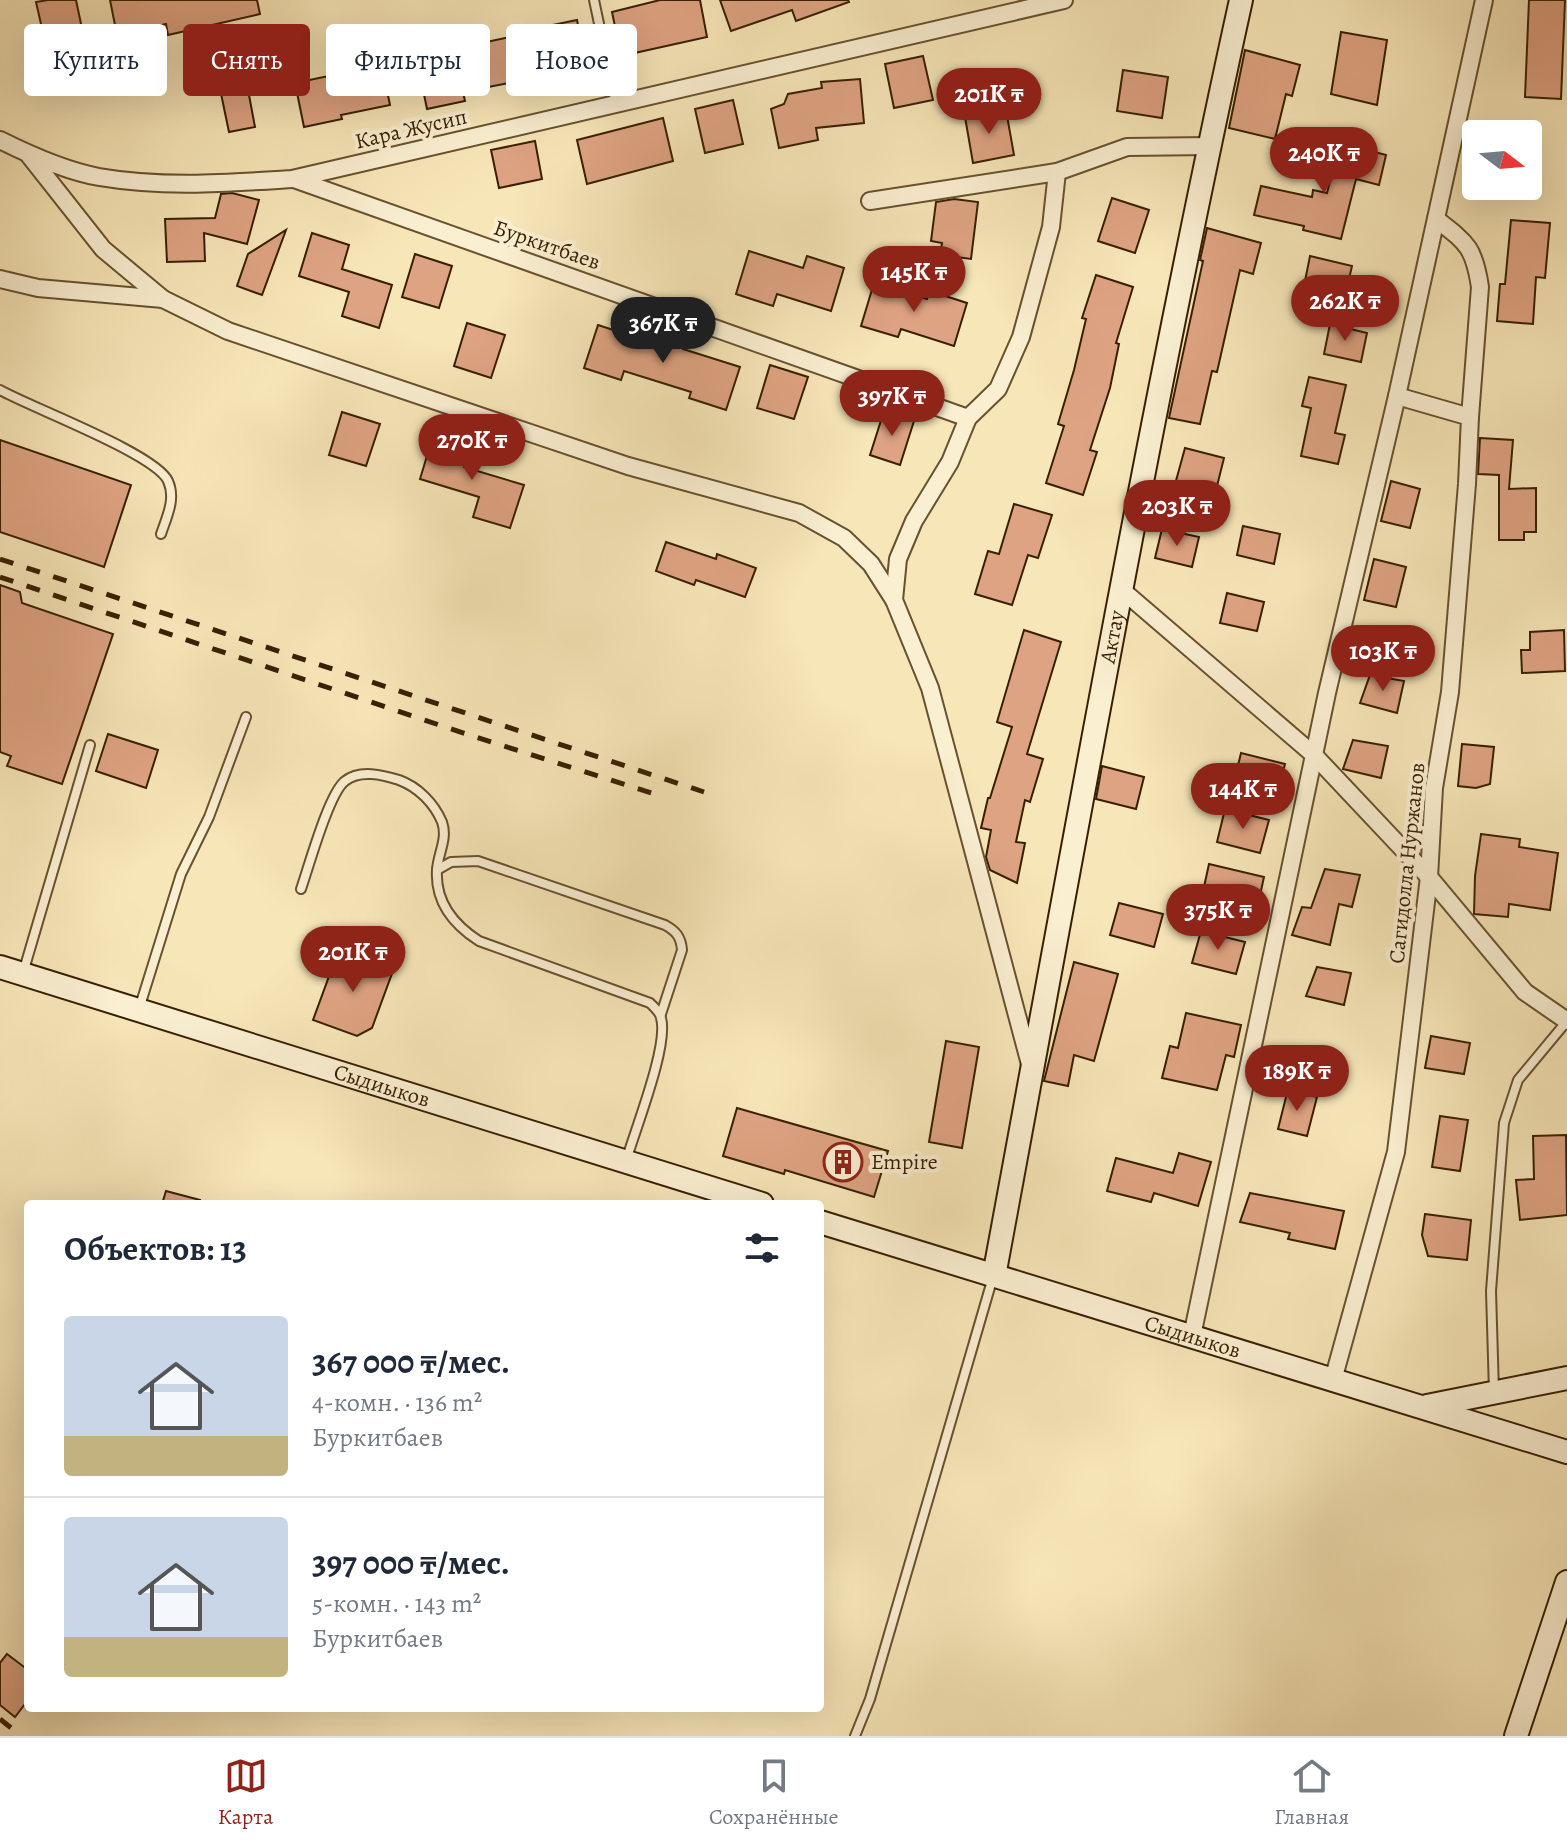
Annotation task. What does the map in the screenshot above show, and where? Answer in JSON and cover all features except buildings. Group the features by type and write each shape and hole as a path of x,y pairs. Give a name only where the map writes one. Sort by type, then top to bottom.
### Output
{"street":[{"name":"Кара Жусип","path":"0,140 27,153 98,176 197,184 292,179 1064,0"},
{"name":"Актау","path":"994,1276 1122,590 1209,146 1241,0"},
{"path":"1192,1336 1314,755 1484,0"},
{"path":"870,201 1057,172 1127,147 1209,146"},
{"path":"27,153 103,249 163,299 228,331 628,466 799,513 844,538 871,564 894,600 930,688 1032,1071"},
{"path":"894,600 898,559 914,521 950,462 968,418 998,389 1021,337 1051,227 1057,172"},
{"name":"Буркитбаев","path":"292,179 968,418"},
{"name":"Сагидолла Нуржанов","path":"1333,1380 1396,1152 1429,877 1434,788 1450,692 1480,287 1472,250 1436,219"},
{"path":"0,279 38,288 163,299"},
{"path":"1397,396 1470,417"},
{"path":"1122,590 1314,755 1429,877 1525,992 1567,1021"},
{"name":"Сыдиыков","path":"0,967 749,1200"},
{"name":"Сыдиыков","path":"824,1223 1567,1452"},
{"path":"1423,1407 1567,1378"},
{"path":"1516,1736 1566,1587"}],"lane":[{"path":"594,0 616,104"},
{"path":"0,390 129,451 167,477 172,502 161,534"},
{"path":"139,1010 181,874 209,817 246,717"},
{"path":"22,973 90,745"},
{"path":"301,889 332,799 344,781 359,774 385,775 413,785 433,806 443,824 444,842 437,870 439,892 448,914 470,935 479,941 650,1003 661,1014"},
{"path":"437,870 451,862 478,861 665,925 675,930 681,939 682,950 661,1014 663,1029 659,1053 626,1162"},
{"path":"1494,1393 1491,1291 1504,1123 1518,1080 1567,1021"},
{"path":"855,1736 874,1684 994,1276"}],"railway":[{"path":"0,559 704,792"},
{"path":"0,577 466,734 664,797"},
{"path":"0,1719 21,1736"}],"place":[{"name":"Empire","path":"843,1162"}]}
